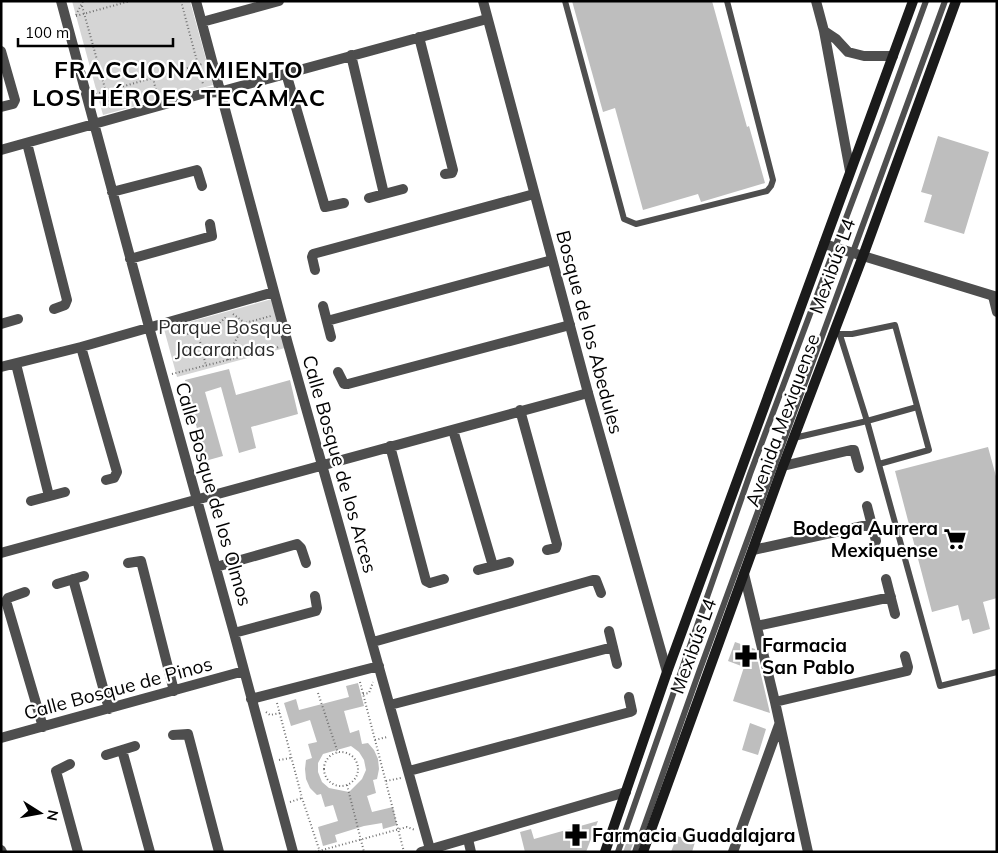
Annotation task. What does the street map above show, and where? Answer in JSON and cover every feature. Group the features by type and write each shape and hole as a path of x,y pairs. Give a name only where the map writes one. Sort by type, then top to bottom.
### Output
{"main road":[{"name":"Avenida Mexiquense","path":"604,852 667,672 829,245 850,171 912,1"},
{"name":"Avenida Mexiquense","path":"643,852 783,466 836,334 858,254 956,1"}],"street":[{"name":"Calle Bosque de los Olmos","path":"61,1 293,852"},
{"name":"Calle Bosque de los Arces","path":"196,1 321,465 426,835 426,850"},
{"path":"202,22 279,1"},
{"name":"Bosque de los Abedules","path":"482,1 588,392 667,672"},
{"path":"816,1 824,31 850,171"},
{"path":"1,150 205,93 219,92 487,19"},
{"path":"824,31 836,39 848,52 864,56 893,56"},
{"path":"419,37 453,170 452,173 445,174"},
{"path":"1,52 15,100 13,104 1,107"},
{"path":"351,55 384,194"},
{"path":"286,73 325,207 344,203"},
{"path":"27,143 68,300 65,305 54,309"},
{"path":"112,192 197,170 202,186"},
{"path":"369,198 403,189"},
{"path":"315,270 313,254 534,194"},
{"path":"130,258 212,236 210,224"},
{"path":"829,245 995,296 997,312"},
{"path":"327,321 552,260"},
{"path":"1,368 274,292"},
{"path":"323,306 332,337"},
{"path":"1,323 18,319"},
{"path":"338,372 344,384 348,384 570,325"},
{"path":"82,347 117,472 114,478 106,480"},
{"path":"16,364 48,496"},
{"path":"1,553 588,392"},
{"path":"520,410 557,544 556,548 547,550"},
{"path":"453,430 493,566"},
{"path":"390,446 426,581 430,583 444,579"},
{"path":"783,466 854,450 859,468"},
{"path":"31,501 65,492"},
{"path":"867,506 876,541"},
{"path":"753,550 872,524"},
{"path":"216,567 296,544 301,548 306,563"},
{"path":"128,563 141,562 174,691"},
{"path":"478,570 509,562"},
{"path":"744,574 808,852"},
{"path":"57,584 84,576"},
{"path":"73,579 109,709"},
{"path":"886,579 895,614"},
{"path":"372,642 593,580 596,580 598,583 601,593"},
{"path":"25,592 8,598 6,601 42,727"},
{"path":"234,633 316,611 315,596"},
{"path":"757,626 891,597"},
{"path":"609,631 617,664"},
{"path":"390,705 613,647"},
{"path":"775,702 907,671 908,667 905,656"},
{"path":"250,698 379,666"},
{"name":"Calle Bosque de Pinos","path":"1,738 244,671"},
{"path":"409,774 630,712 632,707 629,697"},
{"path":"732,852 779,725"},
{"path":"173,736 188,734 218,852"},
{"path":"106,755 135,746"},
{"path":"122,750 150,852"},
{"path":"70,764 56,771 78,852"},
{"path":"426,850 626,792"},
{"path":"468,839 472,852"}],"lane":[{"path":"565,1 624,219 636,224 767,191 771,186 773,180 727,1"},
{"name":"Mexibús L4","path":"618,852 829,245 882,122 926,1"},
{"name":"Mexibús L4","path":"635,852 696,681 858,254 945,1"},
{"path":"879,464 929,450 895,325 836,334 867,421 940,686 997,672"},
{"path":"794,438 917,407"}],"path":[{"path":"83,1 76,16 130,1"},
{"path":"111,1 111,6"},
{"path":"181,1 205,93"},
{"path":"82,6 113,118"},
{"path":"87,96 212,62"},
{"path":"153,78 159,106"},
{"path":"149,327 173,333 189,334 214,328 231,312"},
{"path":"228,360 230,351 245,323 280,314"},
{"path":"194,315 206,366"},
{"path":"163,377 288,344"},
{"path":"357,673 404,852"},
{"path":"315,682 338,752"},
{"path":"274,693 302,798 320,851"},
{"path":"375,740 398,734"},
{"path":"338,752 351,755 358,765 357,776 347,785 339,786 334,784 326,777 324,772 326,761 330,756 338,752"},
{"path":"269,763 291,758"},
{"path":"386,781 409,774"},
{"path":"347,785 364,852"},
{"path":"280,804 302,798"},
{"path":"315,852 407,827 426,835"}],"green space":[{"path":"72,1 190,1 213,85 103,115"},
{"name":"Parque Bosque Jacarandas","path":"272,299 285,348 177,377 164,329"}],"building":[{"path":"572,1 712,1 747,127 749,126 765,183 701,202 698,194 643,210 615,108 603,112"},
{"path":"938,136 989,152 964,234 924,222 932,195 921,192"},
{"path":"229,369 236,395 290,380 298,414 251,427 256,448 239,453 221,387 205,392 223,456 205,461 185,380"},
{"name":"Bodega Aurrera Mexiquense","path":"988,447 997,480 997,598 983,602 990,629 973,634 969,619 962,621 958,605 932,612 895,471"},
{"path":"735,642 755,649 770,713 733,701 744,667 728,661"},
{"path":"358,683 364,706 344,711 350,733 359,730 362,744 368,743 378,759 377,779 373,780 376,793 367,796 372,812 393,807 397,825 383,829 382,823 364,826 335,835 337,842 323,846 318,827 338,821 333,805 325,807 321,794 317,795 310,788 306,779 306,760 312,758 308,744 317,742 310,720 291,726 284,703 296,699 299,710 349,697 346,686","holes":["351,746 359,752 364,760 366,770 362,779 349,792 329,788 322,782 318,772 318,763 323,754"]},
{"path":"750,723 766,729 758,755 742,750"},
{"path":"598,821 586,852 525,852 520,832 531,829 534,839"},
{"path":"630,833 636,835 630,852 623,852"},
{"path":"677,836 695,842 692,852 671,852"}],"place":[{"name":"Bodega Aurrera Mexiquense","path":"955,539"},
{"name":"Farmacia San Pablo","path":"746,656"},
{"name":"Farmacia Guadalajara","path":"576,835"}],"district":[{"name":"FRACCIONAMIENTO LOS HÉROES TECÁMAC","path":"179,83"}]}
